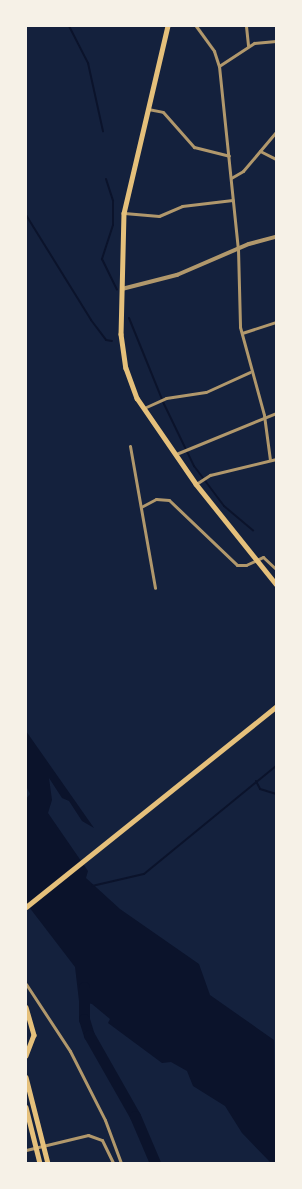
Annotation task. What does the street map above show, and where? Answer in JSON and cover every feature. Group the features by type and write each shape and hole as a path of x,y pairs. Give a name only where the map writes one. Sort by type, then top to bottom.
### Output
{"main road":[{"path":"168,26 124,213 122,289 125,362 131,384 144,408 196,484 254,559 276,584"},
{"path":"27,907 276,707"},
{"path":"26,1007 34,1035 26,1056"},
{"path":"26,1077 48,1163"},
{"path":"26,1107 40,1163"}],"street":[{"path":"196,26 214,51 219,66 238,249 242,333 250,372 264,415 270,460"},
{"path":"246,26 248,46"},
{"path":"219,66 248,46 276,41"},
{"path":"148,109 163,112 194,147 229,156"},
{"path":"231,178 243,171 276,132"},
{"path":"260,151 276,159"},
{"path":"124,213 159,216 182,206 233,200"},
{"path":"122,289 177,275 238,249 276,237"},
{"path":"242,333 276,322"},
{"path":"144,408 166,398 206,392 250,372"},
{"path":"176,454 264,415 276,413"},
{"path":"130,446 155,588"},
{"path":"196,484 210,475 276,458"},
{"path":"141,507 156,498 169,500 237,565 246,565 254,559 263,557 276,569"},
{"path":"26,984 76,1063 105,1120 121,1163"},
{"path":"26,1150 88,1135 102,1140 113,1163"}],"water":[{"path":"26,731 94,828 82,821 69,801 62,798 49,778 52,800 48,813 88,871 86,878 120,909 199,964 210,995 274,1040 276,1163 271,1163 242,1133 225,1106 193,1086 187,1071 171,1062 162,1063 108,1023 110,1019 92,1004 79,1001 75,967 26,903 26,799 30,794 26,786"}],"waterway":[{"path":"69,26 88,63 103,131"},
{"path":"106,179 113,201 113,225 102,259 117,290"},
{"path":"26,215 91,320 106,340 112,341"},
{"path":"129,318 164,404 194,466 224,506 253,530"},
{"path":"92,886 144,874 276,766"},
{"path":"256,781 260,789 276,794"},
{"path":"84,987 84,1019 89,1035 135,1116 155,1163"}]}
